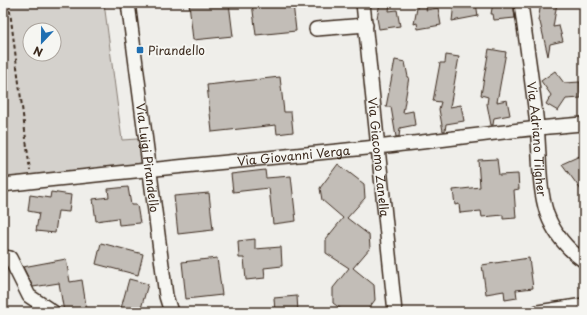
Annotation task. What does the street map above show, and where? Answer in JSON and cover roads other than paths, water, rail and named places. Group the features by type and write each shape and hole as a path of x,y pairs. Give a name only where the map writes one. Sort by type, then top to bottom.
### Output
{"street":[{"name":"Via Luigi Pirandello","path":"128,3 166,296 171,312"},
{"name":"Via Giacomo Zanella","path":"363,3 395,312"},
{"name":"Via Adriano Tilgher","path":"521,3 537,127 543,196 547,213 553,228 562,241 571,251 584,260"},
{"path":"316,29 366,25"},
{"name":"Via Giovanni Verga","path":"3,185 149,168 378,147 537,127 584,124"},
{"path":"3,257 10,258 29,296 53,312"},
{"path":"538,312 584,305"}],"place":[{"name":"Pirandello","path":"140,50"}]}
